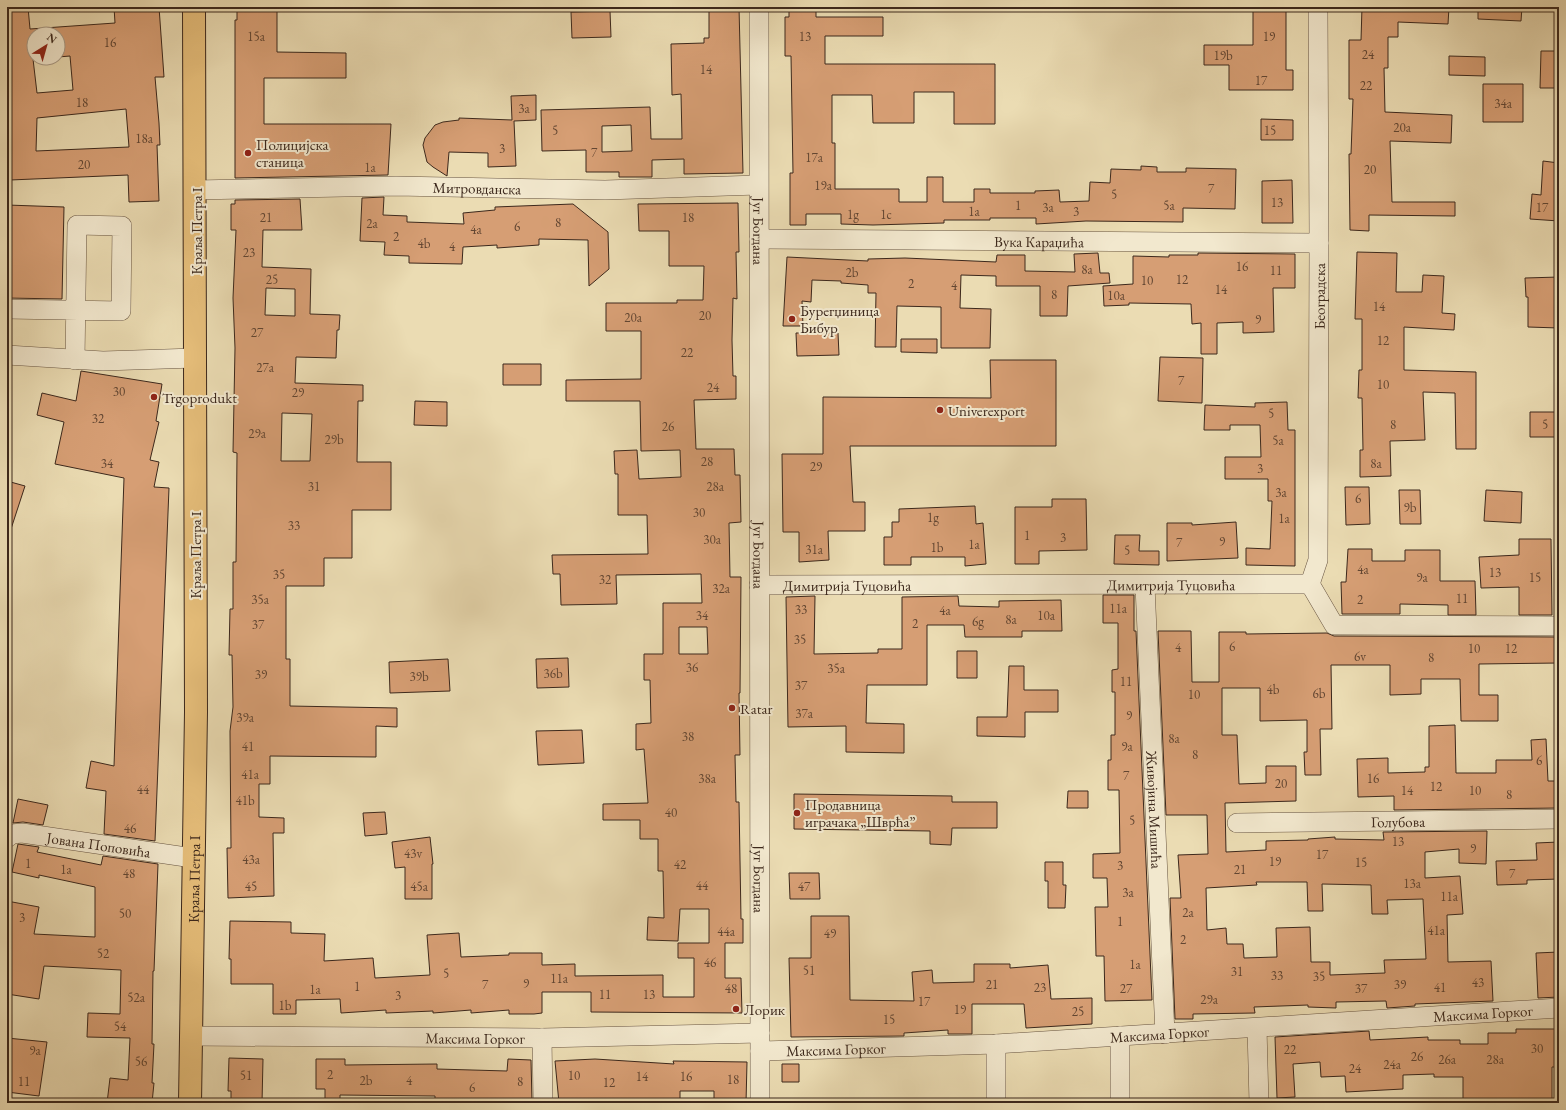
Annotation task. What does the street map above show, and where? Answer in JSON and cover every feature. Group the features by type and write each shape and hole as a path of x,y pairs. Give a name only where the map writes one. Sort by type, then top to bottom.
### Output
{"main road":[{"name":"Краља Петра I","path":"190,1103 196,712 196,190 194,7"}],"street":[{"name":"Југ Богдана","path":"759,7 760,1103"},
{"name":"Београдска","path":"1310,584 1318,560 1318,7"},
{"name":"Митровданска","path":"196,190 396,186 605,190 758,185"},
{"path":"7,309 76,310 121,311 122,226 77,226 76,310 75,360"},
{"name":"Вука Караџића","path":"759,239 1319,243"},
{"path":"7,355 103,361 195,358"},
{"path":"1310,584 1334,625 1559,626"},
{"name":"Димитрија Туцовића","path":"759,586 1145,586 1310,584"},
{"name":"Живојина Мишића","path":"1145,586 1164,1034"},
{"name":"Голубова","path":"1237,823 1559,818"},
{"name":"Јована Поповића","path":"7,838 12,834 22,833 193,858"},
{"name":"Максима Горког","path":"190,1036 542,1038 996,1044 1559,1008"},
{"path":"1257,1028 1259,1103"},
{"path":"1120,1036 1120,1103"},
{"path":"542,1038 543,1103"},
{"path":"996,1044 996,1103"}],"green space":[{"path":"876,1100 966,1100 966,1103 876,1103"}],"building":[{"path":"7,7 28,7 30,26 26,26 26,66 34,66 37,93 73,90 70,56 66,56 66,26 115,23 114,7 159,7 164,77 155,77 160,145 157,145 159,201 129,202 128,175 10,180 9,149 7,149","holes":["126,109 129,147 36,151 37,118"]},
{"path":"237,7 277,7 277,52 346,53 346,78 264,78 264,124 391,124 388,175 235,178 235,20 237,20"},
{"path":"709,7 739,7 743,173 684,174 684,159 652,160 652,177 619,177 619,172 586,172 586,150 542,151 541,110 650,107 651,139 682,139 681,94 672,95 671,44 704,43 704,38 709,38","holes":["631,125 632,151 602,152 602,126"]},
{"path":"789,7 816,7 816,17 883,17 883,36 825,36 825,64 995,64 995,124 954,124 954,92 914,92 914,123 873,123 872,95 832,95 832,143 835,143 835,189 899,189 899,202 927,202 927,177 943,177 943,202 974,202 974,189 990,189 990,193 1035,193 1035,191 1059,190 1060,202 1089,201 1090,182 1110,183 1111,169 1141,170 1141,166 1157,167 1157,172 1186,172 1186,168 1236,169 1235,209 1183,208 1183,222 1086,221 1036,224 1036,218 990,218 990,220 944,220 944,223 873,225 841,224 841,214 806,214 806,225 790,225 790,173 793,173 791,56 785,56 785,17 789,17"},
{"path":"1253,7 1286,7 1286,70 1293,70 1293,90 1229,90 1229,65 1204,65 1204,45 1253,45"},
{"path":"1362,7 1449,7 1448,24 1398,22 1398,37 1388,37 1388,68 1384,68 1385,112 1452,115 1451,143 1390,141 1392,202 1455,202 1455,216 1369,215 1369,231 1350,230 1349,154 1351,154 1353,99 1349,99 1349,40 1361,40"},
{"path":"1478,7 1522,7 1521,21 1478,19"},
{"path":"610,11 611,37 572,38 571,12"},
{"path":"1541,51 1559,51 1559,88 1540,88"},
{"path":"1449,56 1485,57 1485,76 1449,75"},
{"path":"1483,84 1523,84 1523,122 1483,122"},
{"path":"536,95 536,120 514,121 516,166 488,167 488,153 449,152 447,176 427,162 423,145 425,138 435,125 443,122 459,120 459,118 512,120 511,96"},
{"path":"1261,119 1293,120 1293,140 1261,140"},
{"path":"1543,161 1559,163 1559,221 1530,219 1532,194 1541,195"},
{"path":"1292,180 1293,223 1262,223 1262,181"},
{"path":"384,197 383,215 407,216 407,222 464,224 463,213 495,210 495,207 573,204 608,232 609,269 589,286 588,240 539,239 539,245 497,248 497,245 463,247 462,264 409,263 409,256 384,255 385,242 360,241 362,198"},
{"path":"300,199 302,230 263,230 262,267 311,269 310,314 340,315 339,330 337,330 336,358 296,357 295,383 363,385 363,401 358,401 357,462 391,462 391,510 352,510 352,558 324,558 324,586 286,586 286,659 290,659 290,706 397,708 397,727 376,726 376,757 270,756 270,784 259,784 259,817 284,818 284,833 273,833 274,896 228,898 227,848 231,848 230,731 233,707 232,655 229,655 230,609 233,609 233,562 236,562 237,453 233,452 235,348 233,298 236,230 231,230 231,204 235,204 235,200","holes":["266,288 295,289 295,316 265,315","282,413 312,414 310,461 281,461"]},
{"path":"738,203 739,252 736,252 737,299 733,298 732,340 733,376 736,376 736,399 694,400 696,449 734,449 735,475 740,475 741,522 729,523 730,577 741,577 739,693 740,755 735,755 736,802 739,802 741,919 743,919 743,943 725,943 725,978 741,978 742,1013 591,1012 591,992 542,992 542,1013 534,1014 509,1014 509,1010 471,1013 471,1010 433,1013 433,1011 386,1013 386,1010 341,1013 340,999 296,1000 296,1014 273,1014 273,984 231,984 231,959 229,959 230,921 291,922 291,933 325,934 324,961 373,958 375,978 430,975 427,935 459,933 461,957 509,955 509,953 542,953 542,965 575,964 575,976 663,975 663,997 694,997 694,958 678,958 678,943 709,943 709,909 680,909 678,941 647,940 648,917 664,918 663,871 658,871 658,839 640,839 640,820 603,820 603,804 648,803 644,749 636,750 636,724 651,723 650,680 644,680 644,654 663,654 663,603 702,603 701,574 616,575 617,604 561,605 560,574 553,574 552,555 648,554 647,515 618,515 618,474 615,474 614,451 637,450 639,479 681,477 680,450 641,451 640,401 566,401 566,380 641,379 641,331 606,331 606,303 677,303 677,300 703,300 704,266 669,266 669,231 639,231 638,204","holes":["679,627 707,627 708,654 679,654"]},
{"path":"7,205 64,207 62,299 7,298"},
{"path":"1357,252 1397,253 1396,292 1422,292 1423,275 1444,276 1442,313 1455,314 1454,330 1404,327 1404,370 1476,372 1476,449 1456,449 1455,393 1423,392 1425,440 1390,441 1391,476 1360,477 1360,450 1363,450 1362,398 1358,398 1359,370 1362,370 1362,319 1355,319"},
{"path":"1098,253 1100,273 1109,273 1110,283 1068,286 1067,316 1040,316 1040,286 996,286 996,276 961,275 960,308 991,309 990,348 941,348 941,307 897,306 896,347 875,347 876,293 868,293 868,285 841,283 841,281 812,280 811,302 802,301 803,326 783,326 787,257 868,261 868,259 905,258 996,262 997,255 1025,255 1025,271 1075,272 1074,254"},
{"path":"1198,253 1295,254 1295,288 1273,288 1274,332 1243,333 1243,322 1217,323 1217,354 1201,354 1201,323 1192,324 1191,304 1129,303 1129,305 1104,306 1103,286 1133,284 1133,256 1169,257 1169,255 1198,255"},
{"path":"1559,277 1559,328 1528,327 1528,297 1526,297 1525,278"},
{"path":"796,333 838,333 839,355 797,356"},
{"path":"901,339 937,339 937,353 901,352"},
{"path":"1160,357 1203,358 1202,403 1158,401"},
{"name":"Univerexport","path":"990,360 1056,360 1056,446 850,446 853,502 865,502 865,531 828,531 829,560 799,562 799,532 783,532 782,454 823,454 823,397 991,398"},
{"path":"503,364 541,364 541,385 503,385"},
{"path":"81,371 162,384 156,421 159,422 150,460 159,462 154,487 169,488 155,841 104,834 106,791 86,788 91,761 114,766 124,478 55,464 64,422 37,415 42,393 76,401"},
{"path":"415,401 447,402 447,426 414,425"},
{"path":"1287,402 1288,430 1295,430 1295,566 1246,565 1246,548 1270,549 1272,501 1268,501 1268,479 1225,479 1225,457 1261,457 1260,425 1230,425 1230,430 1204,430 1205,405 1255,407 1255,403"},
{"path":"1530,412 1559,412 1559,437 1530,437"},
{"path":"7,481 25,486 10,532 7,532"},
{"path":"1345,487 1369,487 1370,524 1346,525"},
{"path":"1399,490 1420,490 1421,524 1400,524"},
{"path":"1486,490 1522,492 1521,523 1484,521"},
{"path":"1052,499 1086,499 1087,550 1039,551 1039,564 1015,564 1015,507 1052,507"},
{"path":"975,506 976,524 983,523 986,564 965,566 965,557 911,557 911,565 884,565 884,537 892,537 892,522 899,522 899,509"},
{"path":"1236,522 1238,558 1167,561 1167,523 1192,523 1192,525"},
{"path":"1115,535 1140,535 1139,551 1159,551 1159,565 1114,564"},
{"path":"1519,539 1551,539 1552,615 1519,615 1519,587 1481,588 1479,557 1519,555"},
{"path":"1348,549 1372,549 1372,561 1405,561 1405,550 1440,550 1440,581 1475,581 1476,615 1448,615 1448,605 1400,604 1400,614 1342,614 1341,582 1346,582"},
{"path":"1103,595 1134,595 1134,631 1136,631 1152,1000 1105,1001 1104,956 1096,956 1095,907 1108,907 1107,878 1093,878 1093,854 1120,853 1119,790 1108,790 1108,760 1111,760 1111,735 1115,735 1115,692 1112,692 1112,670 1118,669 1118,623 1103,623"},
{"path":"815,596 814,654 878,653 878,649 902,649 902,597 958,596 959,606 999,607 999,601 1061,600 1062,631 1022,631 1022,637 965,637 964,625 927,625 927,685 867,685 866,723 904,724 904,753 846,752 846,726 788,727 786,597"},
{"path":"1158,631 1191,631 1192,682 1219,682 1219,632 1246,632 1246,634 1327,633 1334,636 1559,637 1559,663 1479,664 1479,695 1498,695 1498,721 1461,721 1460,679 1421,679 1421,694 1390,695 1390,665 1331,665 1332,729 1320,729 1321,775 1305,775 1304,752 1307,752 1307,720 1260,721 1260,688 1222,688 1222,735 1237,735 1239,784 1266,783 1266,766 1296,766 1296,801 1225,803 1226,852 1266,850 1266,841 1308,840 1335,837 1335,839 1384,840 1383,832 1487,831 1486,864 1459,863 1459,849 1425,852 1425,878 1460,876 1463,914 1447,915 1448,962 1491,961 1493,1001 1415,1004 1415,1006 1387,1008 1386,1001 1336,1002 1336,1008 1308,1007 1308,1005 1254,1007 1255,1013 1193,1014 1193,1019 1175,1019 1170,898 1181,898 1178,855 1208,854 1207,815 1166,815","holes":["1256,882 1307,882 1308,911 1323,911 1322,884 1371,885 1372,914 1388,914 1387,900 1423,899 1426,959 1384,960 1385,973 1330,975 1330,962 1311,962 1310,927 1276,928 1277,957 1244,958 1243,944 1227,944 1226,928 1207,930 1206,888 1257,885"]},
{"path":"957,651 977,651 977,678 957,678"},
{"path":"568,658 569,687 537,688 536,659"},
{"path":"448,659 450,691 390,693 389,662"},
{"path":"1009,666 1024,666 1024,690 1058,690 1058,712 1025,712 1025,737 977,736 977,717 1007,717"},
{"path":"1455,725 1456,773 1496,773 1496,760 1532,760 1531,740 1546,739 1548,781 1559,781 1559,808 1394,810 1394,796 1358,797 1357,759 1388,758 1388,773 1425,772 1425,767 1429,767 1429,726"},
{"path":"582,730 584,763 538,765 536,731"},
{"path":"1068,791 1088,791 1088,808 1067,808"},
{"path":"794,794 952,796 952,802 997,802 997,828 952,828 951,845 930,844 930,831 794,829"},
{"path":"18,799 48,805 43,825 23,822 13,823"},
{"path":"385,812 387,834 365,836 363,813"},
{"path":"430,837 433,864 432,899 405,899 405,867 395,868 392,842"},
{"path":"1559,842 1559,879 1527,880 1527,884 1497,885 1496,861 1537,860 1536,843"},
{"path":"18,844 39,847 37,852 101,865 103,856 158,864 153,971 152,1044 154,1044 152,1083 154,1083 152,1103 107,1103 110,1078 128,1080 130,1038 87,1037 88,1013 120,1014 121,970 44,966 39,999 7,994 7,901 39,907 34,934 95,937 95,887 39,875 39,878 12,872"},
{"path":"1045,862 1063,862 1063,885 1066,885 1065,908 1048,908 1048,881 1045,881"},
{"path":"789,873 819,873 820,899 790,899"},
{"path":"811,916 849,916 850,1000 914,1001 912,972 932,970 933,983 974,982 974,964 1010,964 1010,968 1048,965 1051,999 1092,998 1092,1024 1026,1028 1024,1004 972,1004 972,1034 948,1034 948,1030 904,1033 904,1036 791,1037 789,958 811,958"},
{"path":"1559,952 1559,997 1538,998 1536,953"},
{"path":"1516,1029 1557,1029 1557,1067 1552,1067 1552,1103 1463,1103 1463,1077 1434,1077 1434,1074 1403,1075 1403,1089 1346,1092 1345,1076 1321,1077 1320,1062 1293,1064 1295,1097 1277,1098 1275,1037 1369,1031 1370,1040 1428,1037 1428,1040 1460,1040 1460,1044 1488,1044 1488,1033 1516,1033"},
{"path":"7,1038 47,1042 39,1096 7,1092"},
{"path":"229,1058 263,1059 262,1103 231,1103 231,1091 228,1091"},
{"path":"316,1059 345,1059 345,1065 437,1064 437,1069 507,1071 508,1059 531,1060 532,1102 435,1103 435,1096 340,1095 340,1103 325,1103 325,1089 316,1089"},
{"path":"595,1059 674,1064 673,1061 747,1062 746,1103 714,1103 714,1091 680,1091 680,1103 559,1103 555,1061"},
{"path":"782,1064 799,1064 799,1082 782,1082"}],"place":[{"name":"Полицијска станица","path":"248,153"},
{"name":"Бурегџиница Бибур","path":"792,319"},
{"name":"Trgoprodukt","path":"154,397"},
{"name":"Univerexport","path":"940,410"},
{"name":"Ratar","path":"732,708"},
{"name":"Продавница играчака „Шврћа”","path":"797,813"},
{"name":"Лорик","path":"736,1009"}]}
